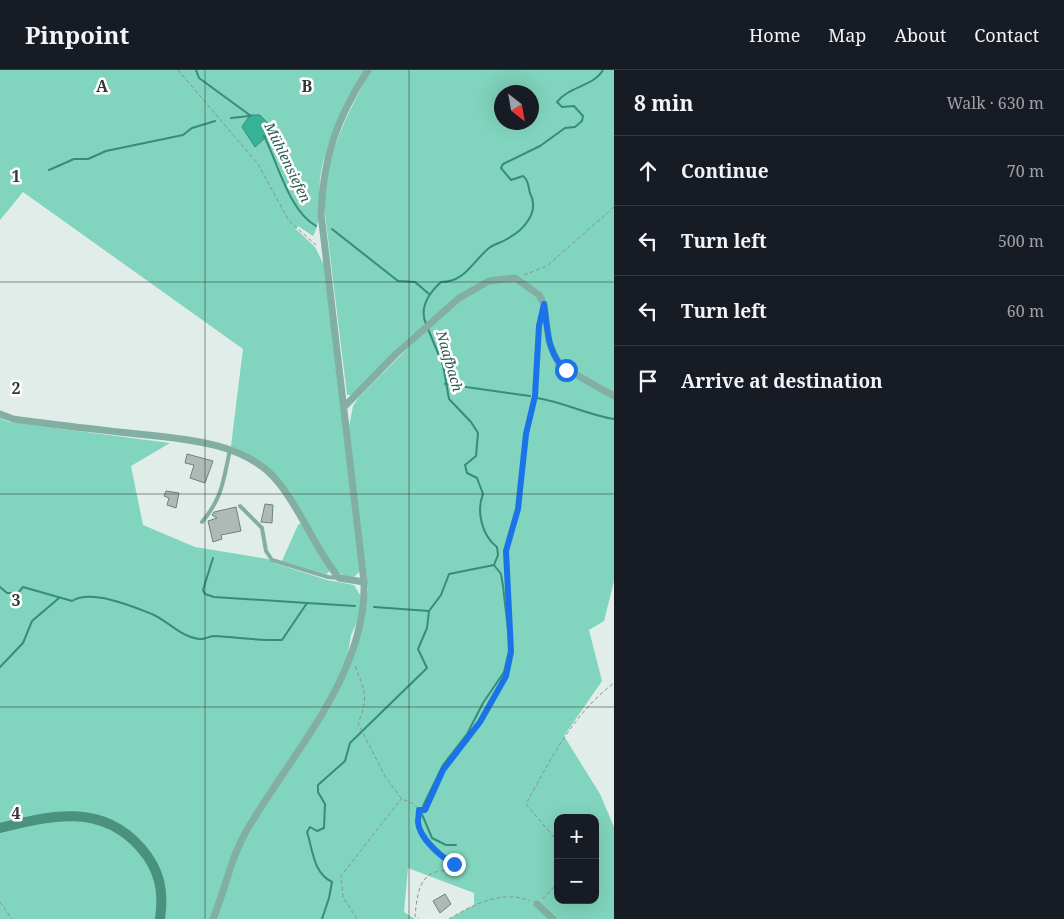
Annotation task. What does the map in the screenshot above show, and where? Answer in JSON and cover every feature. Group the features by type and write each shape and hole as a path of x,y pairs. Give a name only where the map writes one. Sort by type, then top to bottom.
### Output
{"main road":[{"path":"0,828 47,817 76,816 103,820 123,831 145,853 156,871 162,894 160,919"}],"street":[{"path":"213,919 246,831 337,687 351,656 361,623 364,582 321,214 322,179 336,128 368,70"},
{"path":"344,406 425,328 472,288 489,281 515,278 526,284 542,300 549,342 559,365 614,396"},
{"path":"0,414 13,419 208,443 230,450 266,469 279,482 328,565 340,578 364,582"},
{"path":"537,904 553,919"}],"lane":[{"path":"202,522 214,507 221,494 230,450"},
{"path":"240,506 262,528 266,551 272,560 328,577 340,578"}],"path":[{"path":"178,70 258,164 289,221 325,252"},
{"path":"515,278 547,266 614,207"},
{"path":"419,810 425,810 443,770 480,722 506,676 511,652 506,551 518,509 526,434 535,396 539,326"},
{"path":"351,656 362,685 366,705 359,724 386,778 402,799 414,804 419,810 418,824 432,848 444,859 460,867 430,874 422,881 416,902 415,916 419,919"},
{"path":"554,837 526,804 564,736 604,690 614,682"},
{"path":"357,919 343,897 341,876 402,799"},
{"path":"449,919 474,905 500,897 524,898 537,904 554,887"},
{"path":"0,902 12,919"}],"shaded area":[{"path":"0,70 366,70 340,120 324,159 320,180 318,221 313,236 298,226 296,229 315,247 324,265 360,571 354,577 344,576 334,569 282,483 231,446 243,349 23,192 0,220"},
{"path":"371,70 614,70 614,581 604,621 589,630 602,681 564,736 600,794 614,827 614,919 449,919 474,905 474,893 408,868 404,912 415,919 0,919 0,418 9,422 170,443 131,466 143,525 195,547 268,559 274,563 327,580 354,585 362,598 358,620 351,635 347,659 361,623 368,589 349,427 353,406 359,397 421,335 354,395 347,395 324,206 325,187 333,152 346,118"},
{"path":"250,115 260,115 274,130 255,147 242,127"},
{"path":"301,523 330,571 326,574 282,561 298,525"}],"building":[{"path":"187,454 213,461 205,483 190,478 194,465 185,463"},
{"path":"166,491 179,493 176,508 167,505 169,498 164,496"},
{"path":"265,504 273,505 272,523 261,522"},
{"path":"236,507 241,531 221,535 222,539 213,542 208,521 217,518 212,515 214,512"},
{"path":"445,894 451,904 440,913 433,901"}],"waterway":[{"name":"Mühlensiefen","path":"196,70 199,78 251,116"},
{"name":"Naafbach","path":"426,324 424,318 426,301 437,286 441,282 456,279 462,275 489,248 519,231 532,214 533,200 525,178 523,176 511,180 501,168 503,164 540,146 565,128 575,127 582,121 583,116 574,106 562,107 557,102 568,93 594,80 603,70"},
{"path":"231,118 249,116"},
{"path":"49,170 74,159 88,159 106,151 183,135 192,128 215,121"},
{"name":"Mühlensiefen","path":"264,136 291,198 298,209 316,226"},
{"name":"Mühlensiefen","path":"332,229 398,281 415,282 429,294"},
{"name":"Naafbach","path":"322,919 332,882 317,867 307,832 310,827 317,831 324,828 325,804 318,792 318,785 345,761 350,743 427,668 418,649 427,628 429,611 441,595 449,574 494,565 498,555 497,547 484,530 480,515 483,494 477,478 467,473 465,465 476,456 478,433 471,422 449,399 443,365 428,329"},
{"path":"445,384 530,396"},
{"path":"537,398 614,419"},
{"path":"213,558 203,590 205,594 214,597 307,603"},
{"path":"423,806 443,765 467,734 483,703 504,672 510,647 501,574 494,565"},
{"path":"0,587 7,593 18,593 23,587 72,601 90,597 112,600 152,614 180,632 192,638 201,639 214,636 282,640 307,603 355,606"},
{"path":"0,667 23,643 32,621 59,598"},
{"path":"374,607 429,611"},
{"path":"421,812 432,838 446,845 456,845"}],"route":[{"path":"454,864 444,859 432,848 418,824 419,810 425,810 443,770 480,722 506,676 511,652 506,551 518,509 526,434 535,396 539,326 544,304 551,350 559,365 566,370"}]}
